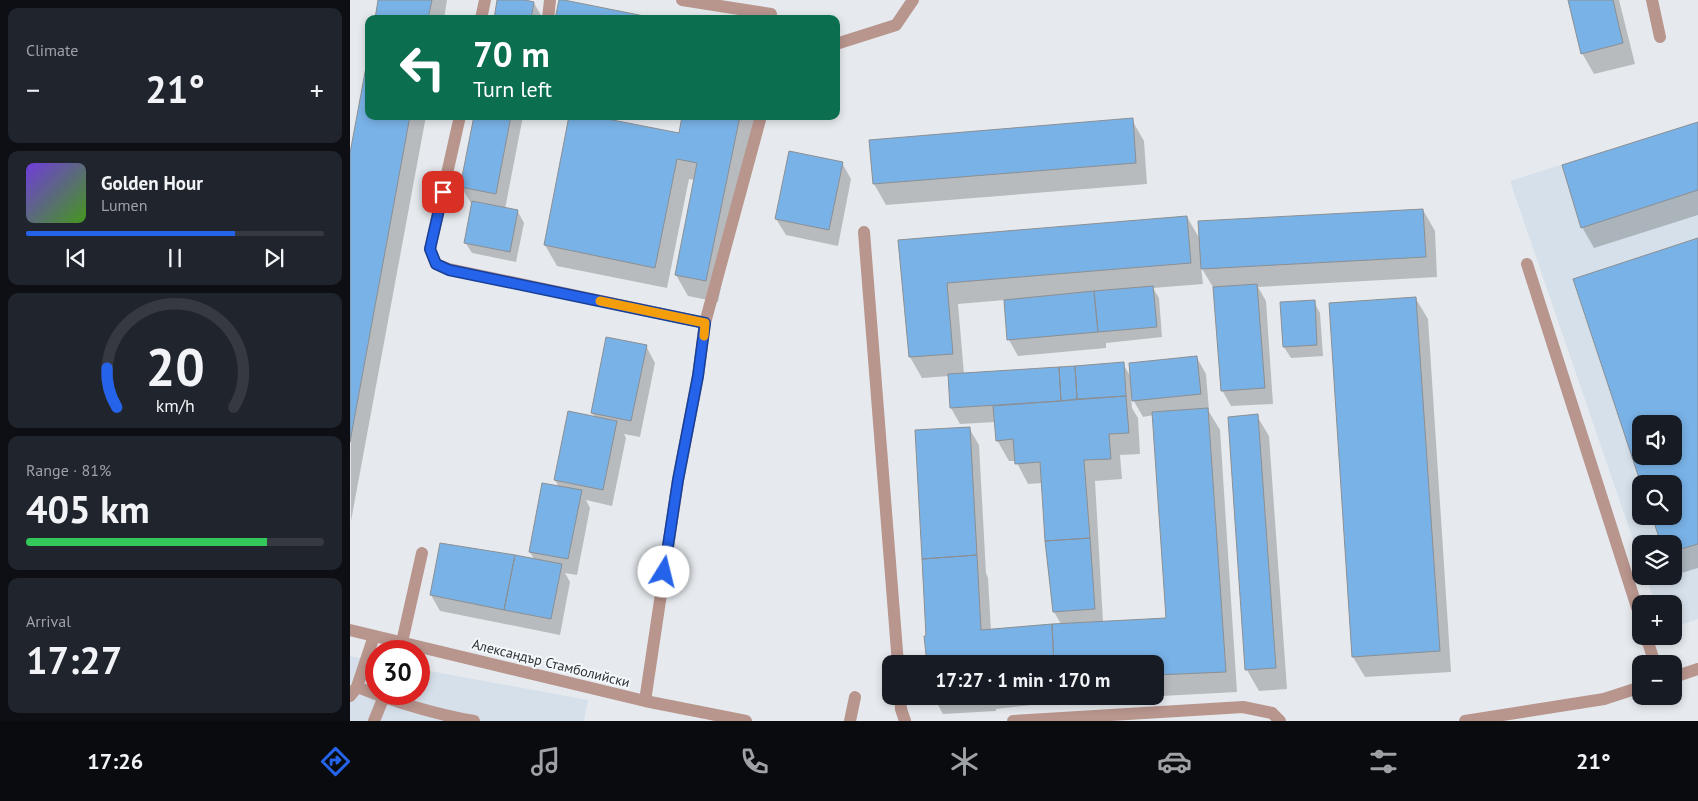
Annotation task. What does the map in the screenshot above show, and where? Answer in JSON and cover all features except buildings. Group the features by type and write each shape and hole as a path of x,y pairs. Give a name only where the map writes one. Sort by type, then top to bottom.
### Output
{"street":[{"path":"482,15 485,0"},
{"path":"548,15 550,0"},
{"path":"682,0 771,15"},
{"path":"840,43 896,25 913,0"},
{"path":"1652,0 1660,37"},
{"path":"459,120 430,249 436,264 449,270 705,323"},
{"path":"645,701 678,480 698,376 705,323 760,120"},
{"path":"864,232 897,655"},
{"path":"1527,264 1633,595"},
{"path":"403,640 422,553"},
{"name":"Александър Стамболийски","path":"350,630 384,640"},
{"path":"354,691 374,636"},
{"name":"Александър Стамболийски","path":"430,653 645,701 746,721"},
{"path":"1682,674 1698,669"},
{"path":"1465,721 1604,699 1632,690"},
{"path":"850,721 854,697"},
{"path":"374,721 380,705"},
{"path":"411,705 452,719 474,721"},
{"path":"901,705 905,721"},
{"path":"1013,721 1243,707 1272,713 1280,721"}],"shaded area":[{"path":"1698,122 1698,619 1682,624 1682,595 1652,595 1649,585 1682,585 1682,535 1632,535 1632,537 1510,181"},
{"path":"350,656 365,659 365,705 430,705 430,671 588,700 584,721 350,721"}],"slow traffic":[{"path":"600,301 705,323 704,336"}],"route":[{"path":"443,192 430,249 436,264 449,270 705,323 704,340 678,480 664,572"}]}
